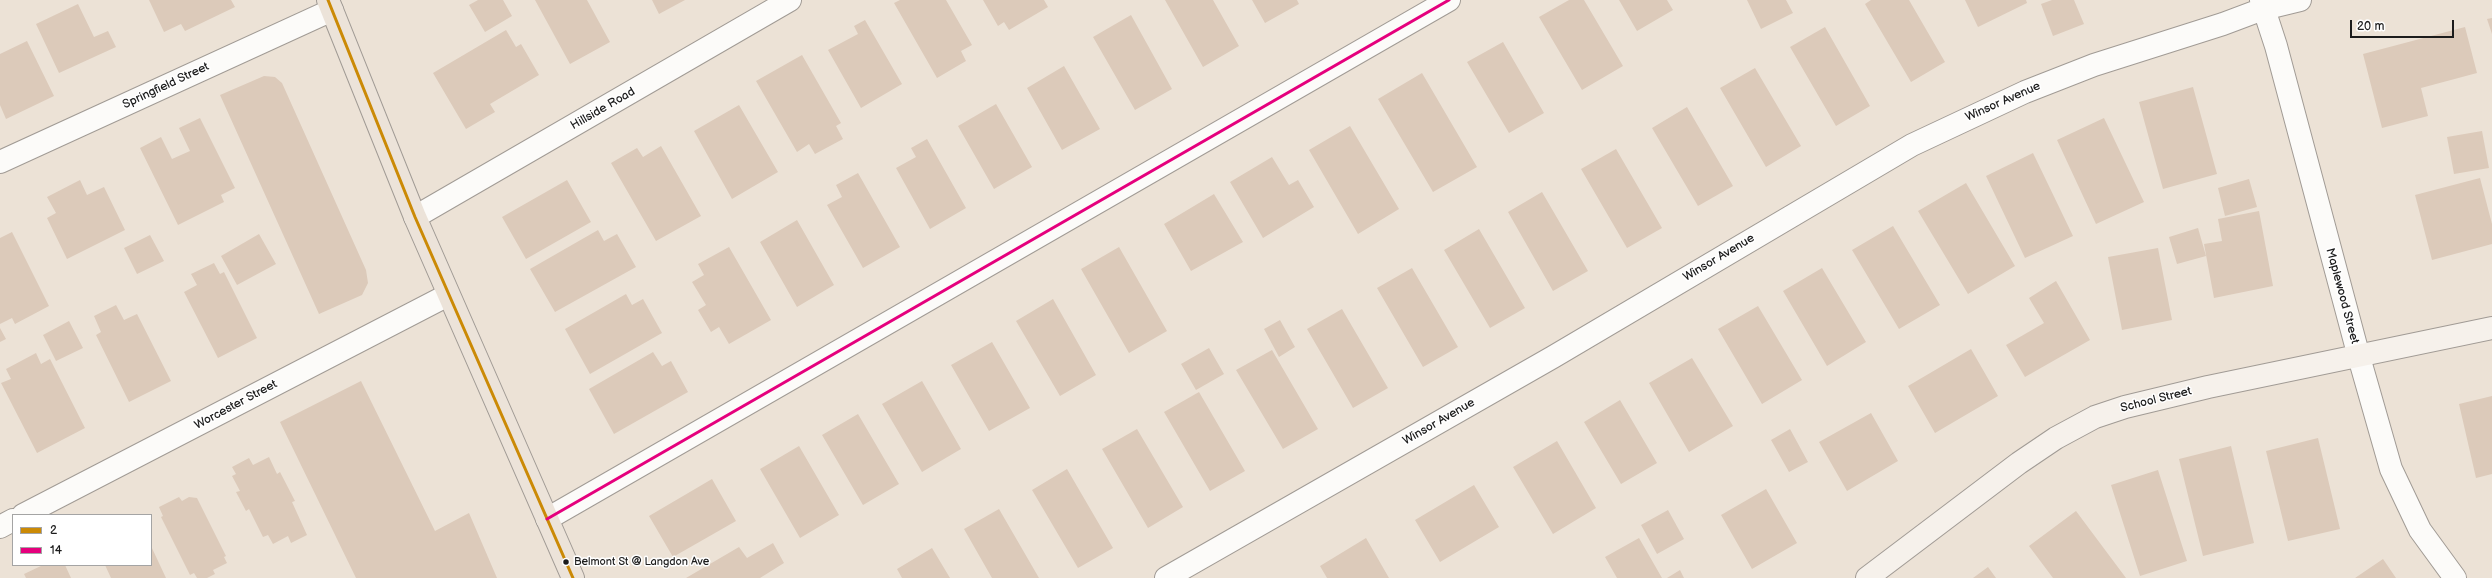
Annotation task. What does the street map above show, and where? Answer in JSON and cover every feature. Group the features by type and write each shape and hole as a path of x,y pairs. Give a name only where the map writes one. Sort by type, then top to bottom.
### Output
{"main road":[{"path":"330,5 448,295 573,578"}],"street":[{"name":"Hillside Road","path":"415,217 790,0"},
{"path":"547,519 1449,0"},
{"name":"Winsor Avenue","path":"1166,578 1552,357 1912,145 2025,92 2094,65 2223,24 2262,5 2300,0"},
{"name":"Springfield Street","path":"0,162 330,5"},
{"name":"Maplewood Street","path":"2262,5 2276,46 2358,357 2381,437 2400,491 2423,536 2454,578"},
{"name":"Worcester Street","path":"26,514 448,295"},
{"name":"School Street","path":"1867,578 2020,463 2056,438 2095,417 2125,407 2201,389 2492,328"},
{"path":"0,527 12,521"}],"building":[{"path":"149,0 231,0 235,7 185,31 181,24 164,32"},
{"path":"478,0 503,0 512,16 485,32 469,5"},
{"path":"535,0 587,0 610,42 570,64"},
{"path":"652,0 685,0 659,14"},
{"path":"900,0 946,0 972,45 961,51 966,61 937,78 894,3"},
{"path":"983,0 1044,0 1048,7 1009,30 1004,22 998,26"},
{"path":"1165,0 1213,0 1239,46 1203,67"},
{"path":"1252,0 1297,0 1299,4 1265,23"},
{"path":"1569,0 1584,0 1623,66 1582,90 1539,17"},
{"path":"1619,0 1667,0 1673,10 1637,31"},
{"path":"1747,0 1786,0 1793,13 1761,29"},
{"path":"1871,0 1909,0 1945,62 1911,82 1865,4"},
{"path":"1965,0 2026,0 2027,3 1978,27"},
{"path":"2052,0 2074,0 2084,24 2053,36 2041,4"},
{"path":"78,4 94,37 108,31 116,47 59,73 36,24"},
{"path":"1131,15 1172,89 1135,110 1093,37"},
{"path":"2492,18 2492,34 2487,19"},
{"path":"865,20 902,84 861,108 828,50 858,34 854,26"},
{"path":"1825,27 1870,106 1836,126 1790,47"},
{"path":"2465,27 2477,73 2421,88 2428,116 2382,128 2363,54"},
{"path":"506,30 516,47 521,44 539,75 490,104 495,112 466,129 433,73"},
{"path":"27,41 54,96 6,119 0,105 0,54"},
{"path":"1503,42 1544,113 1509,133 1467,62"},
{"path":"802,55 841,123 836,126 843,139 815,154 809,144 797,152 756,81"},
{"path":"1064,66 1100,129 1062,150 1027,88"},
{"path":"1755,68 1801,146 1766,167 1720,88"},
{"path":"1422,73 1477,167 1433,192 1378,99"},
{"path":"264,76 275,77 282,83 366,270 368,283 362,295 319,314 220,95"},
{"path":"2193,87 2217,174 2163,189 2139,102"},
{"path":"996,104 1032,167 994,189 958,126"},
{"path":"739,105 778,172 732,199 694,131"},
{"path":"1687,107 1733,186 1698,206 1652,128"},
{"path":"200,118 235,188 221,195 224,202 178,225 140,148 161,137 172,159 190,151 179,128"},
{"path":"2104,118 2144,202 2096,224 2057,140"},
{"path":"1350,126 1399,209 1358,234 1309,150"},
{"path":"2482,131 2489,168 2454,174 2447,137"},
{"path":"927,139 966,208 930,229 896,168 916,157 911,148"},
{"path":"661,146 701,216 656,241 611,163 637,148 643,157"},
{"path":"1616,149 1662,228 1627,248 1581,169"},
{"path":"2033,153 2073,236 2025,258 1986,176"},
{"path":"1272,157 1289,185 1298,180 1314,207 1263,238 1230,182"},
{"path":"858,173 900,247 863,268 827,205 842,197 836,185"},
{"path":"2480,178 2492,224 2492,244 2432,260 2415,195"},
{"path":"2249,179 2257,207 2225,216 2218,188"},
{"path":"80,180 87,195 104,187 125,230 67,259 47,218 56,213 47,197"},
{"path":"567,180 591,222 526,259 502,217"},
{"path":"1966,183 2015,266 1968,294 1918,211"},
{"path":"1542,192 1588,271 1553,291 1508,212"},
{"path":"1214,194 1243,242 1191,271 1164,224"},
{"path":"2259,211 2273,286 2214,298 2204,244 2222,241 2218,219"},
{"path":"797,220 834,285 797,307 760,242"},
{"path":"1893,226 1940,305 1899,329 1852,250"},
{"path":"2198,228 2206,256 2177,264 2169,237"},
{"path":"1479,229 1525,308 1490,328 1444,250"},
{"path":"598,230 604,241 617,234 636,267 555,312 530,269"},
{"path":"12,232 49,306 15,324 12,318 0,324 0,238"},
{"path":"259,234 276,264 237,285 221,256"},
{"path":"150,235 164,261 137,274 124,248"},
{"path":"729,247 771,320 729,344 719,327 711,332 698,310 706,305 692,282 704,275 698,264"},
{"path":"1119,247 1167,331 1129,353 1081,269"},
{"path":"2158,248 2172,320 2122,330 2108,257"},
{"path":"214,263 220,274 224,272 257,338 218,358 184,292 197,285 191,274"},
{"path":"1412,268 1458,347 1423,367 1377,288"},
{"path":"1822,268 1866,342 1827,366 1783,291"},
{"path":"2056,281 2090,340 2025,377 2006,345 2044,323 2029,298"},
{"path":"626,294 632,305 643,299 662,333 590,374 565,329"},
{"path":"1053,299 1096,375 1060,396 1016,321"},
{"path":"116,305 124,320 137,314 171,381 129,402 96,335 101,332 94,316"},
{"path":"1758,306 1802,380 1762,404 1718,329"},
{"path":"1342,309 1388,388 1353,408 1307,329"},
{"path":"1280,320 1295,347 1279,357 1264,329"},
{"path":"69,321 83,348 56,361 43,335"},
{"path":"0,328 6,339 0,342"},
{"path":"992,342 1030,408 989,431 951,365"},
{"path":"1209,348 1224,374 1196,390 1181,364"},
{"path":"1971,349 1998,396 1935,433 1908,386"},
{"path":"1272,350 1318,429 1283,449 1236,370"},
{"path":"653,352 662,366 671,361 688,392 614,434 589,389"},
{"path":"36,353 41,364 50,359 85,428 37,453 1,383 11,379 6,369"},
{"path":"1692,358 1733,426 1689,452 1649,383"},
{"path":"361,381 435,531 469,513 497,578 356,578 280,422"},
{"path":"922,381 961,449 922,472 882,404"},
{"path":"1199,392 1245,471 1210,491 1164,412"},
{"path":"2492,396 2492,474 2476,478 2459,404"},
{"path":"1620,400 1657,463 1621,484 1584,422"},
{"path":"1871,413 1898,461 1847,491 1819,442"},
{"path":"858,414 899,484 863,505 822,435"},
{"path":"1137,429 1183,507 1148,528 1102,449"},
{"path":"1790,429 1808,462 1789,472 1771,440"},
{"path":"2318,438 2340,529 2288,541 2266,451"},
{"path":"1557,441 1596,508 1553,534 1513,467"},
{"path":"799,446 839,515 800,538 760,469"},
{"path":"2231,446 2254,543 2203,556 2179,459"},
{"path":"269,457 277,474 280,472 295,501 292,502 307,535 291,543 288,536 273,544 268,535 263,537 249,509 246,511 236,492 240,491 232,476 236,474 232,467 249,458 253,465"},
{"path":"1067,469 1113,548 1078,568 1032,490"},
{"path":"2158,470 2187,561 2140,576 2111,485"},
{"path":"712,479 736,521 673,557 649,516"},
{"path":"1474,485 1499,527 1440,562 1415,520"},
{"path":"1766,489 1797,543 1752,569 1721,515"},
{"path":"179,497 182,501 189,497 197,498 226,556 224,557 227,563 213,570 215,574 207,578 197,578 194,573 190,575 161,517 163,516 159,507"},
{"path":"999,509 1039,578 992,578 964,529"},
{"path":"1668,510 1684,539 1657,554 1641,525"},
{"path":"2076,511 2126,578 2053,578 2029,546"},
{"path":"1366,538 1389,578 1327,578 1320,566"},
{"path":"1639,538 1662,578 1617,578 1605,557"},
{"path":"773,543 784,563 760,578 686,578 739,547 747,558"},
{"path":"152,548 166,578 111,578 105,566 152,566"},
{"path":"932,548 950,578 902,578 897,569"},
{"path":"2383,559 2396,578 2355,578"},
{"path":"41,566 65,566 71,578 26,578 24,574"},
{"path":"1988,567 1996,578 1973,578"},
{"path":"1680,570 1684,578 1667,578"}],"transit line":[{"name":"2","path":"328,0 415,217 573,578"},
{"name":"14","path":"547,519 1449,0"}],"place":[{"name":"Belmont St @ Langdon Ave","path":"566,562"}]}
